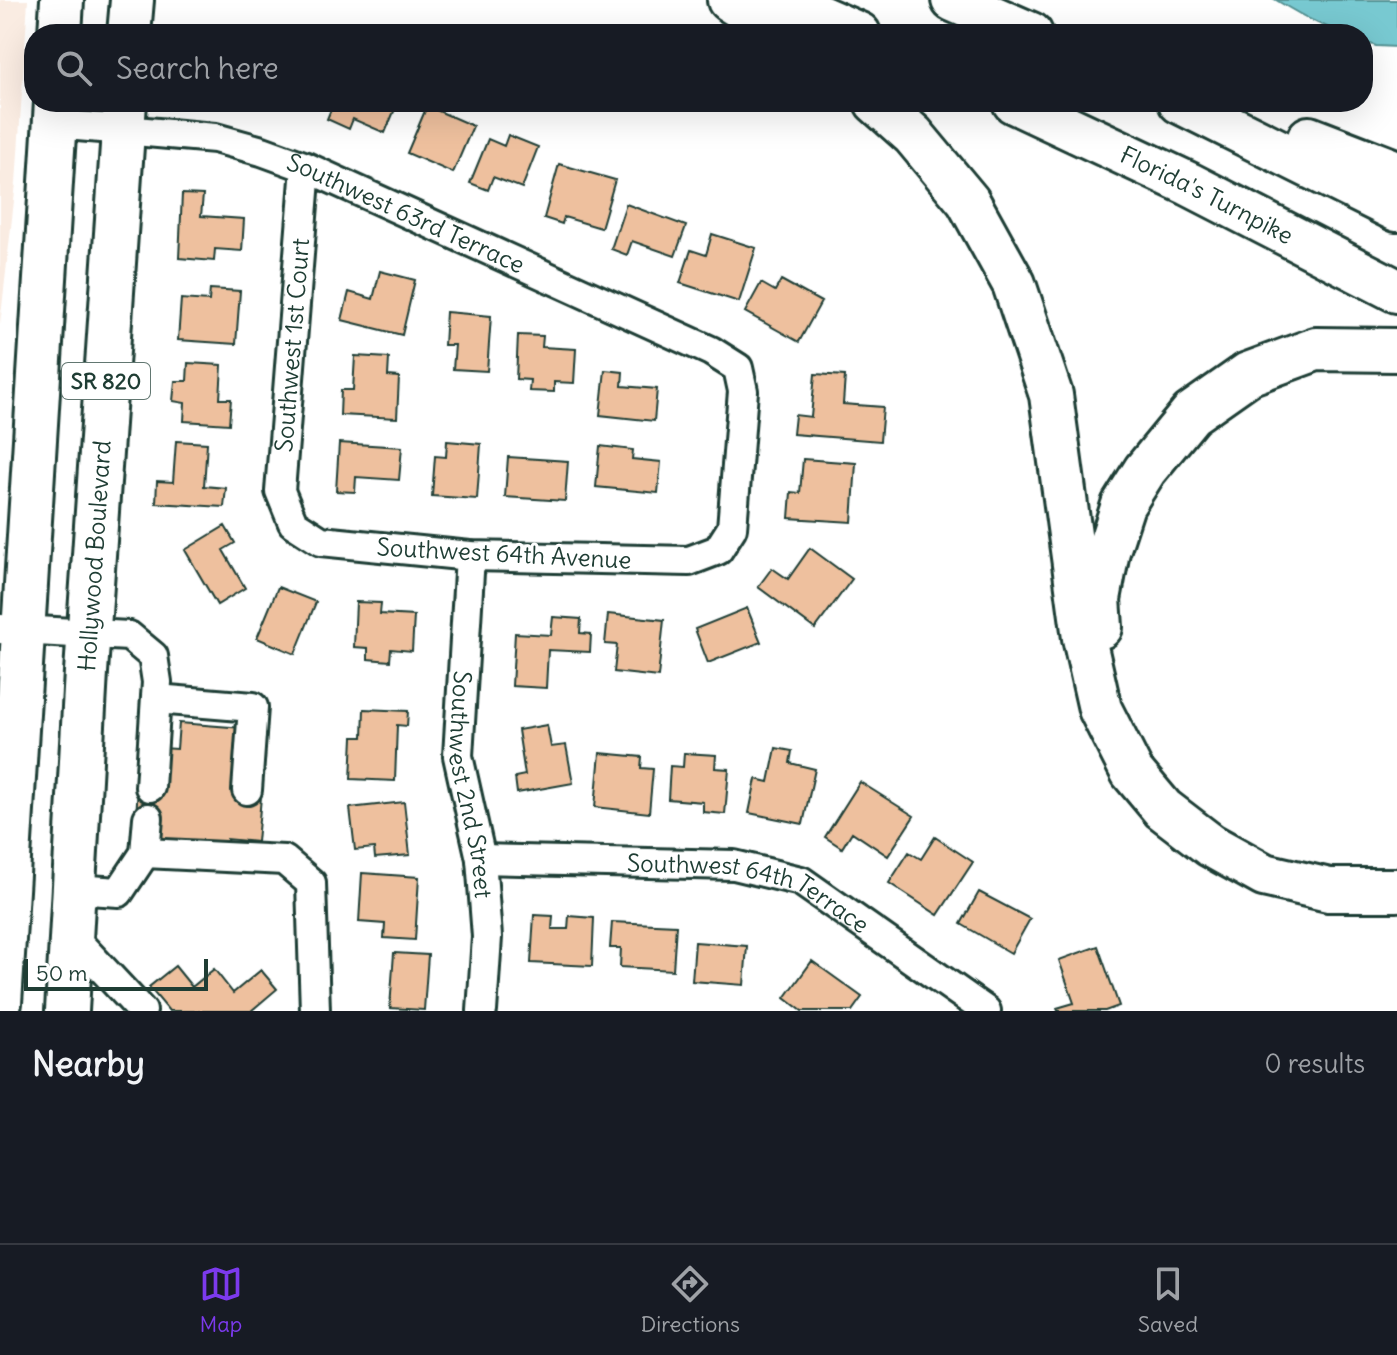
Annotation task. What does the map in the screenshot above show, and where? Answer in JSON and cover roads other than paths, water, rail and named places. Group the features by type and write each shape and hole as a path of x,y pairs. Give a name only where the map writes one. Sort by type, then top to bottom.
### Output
{"highway":[{"path":"61,24 62,0"},
{"path":"130,24 132,0"},
{"path":"729,0 767,24"},
{"path":"781,0 836,24"},
{"path":"953,0 1009,24"},
{"path":"887,112 913,135 968,201 1014,284 1051,395 1084,638 1100,709 1132,772 1163,809 1210,845 1264,875 1329,890 1397,890"},
{"name":"Florida's Turnpike","path":"1035,112 1189,184 1397,291"},
{"path":"1200,112 1397,210"},
{"path":"1251,112 1397,172"},
{"name":"SR 820","path":"0,1003 12,630 56,113"},
{"name":"Hollywood Boulevard","path":"67,1011 125,115"},
{"path":"1397,350 1316,349 1248,374 1191,414 1145,470 1123,505 1108,551 1099,599 1103,653 1113,699 1135,748 1165,788 1199,820 1244,847 1284,862 1347,874 1397,871"}],"street":[{"name":"Southwest 63rd Terrace","path":"56,113 125,115 262,151 306,167 711,351 738,368 743,391 732,528 718,550"},
{"name":"Southwest 1st Court","path":"293,523 280,491 306,167"},
{"name":"Southwest 64th Avenue","path":"293,523 321,541 470,556 689,561 718,550"},
{"name":"Southwest 2nd Street","path":"470,556 458,756 481,859 487,937 482,1011"},
{"path":"12,630 129,636 153,656 157,682 150,787"},
{"path":"156,699 253,707 247,790"},
{"path":"74,889 119,892 145,853 148,818"},
{"path":"145,853 284,860 311,883 315,1011"},
{"name":"Southwest 64th Terrace","path":"481,859 734,865 801,881 986,1011"},
{"path":"71,935 142,1011"}],"water":[{"path":"1276,0 1397,0 1397,47 1373,45 1373,24 1322,24"}]}
